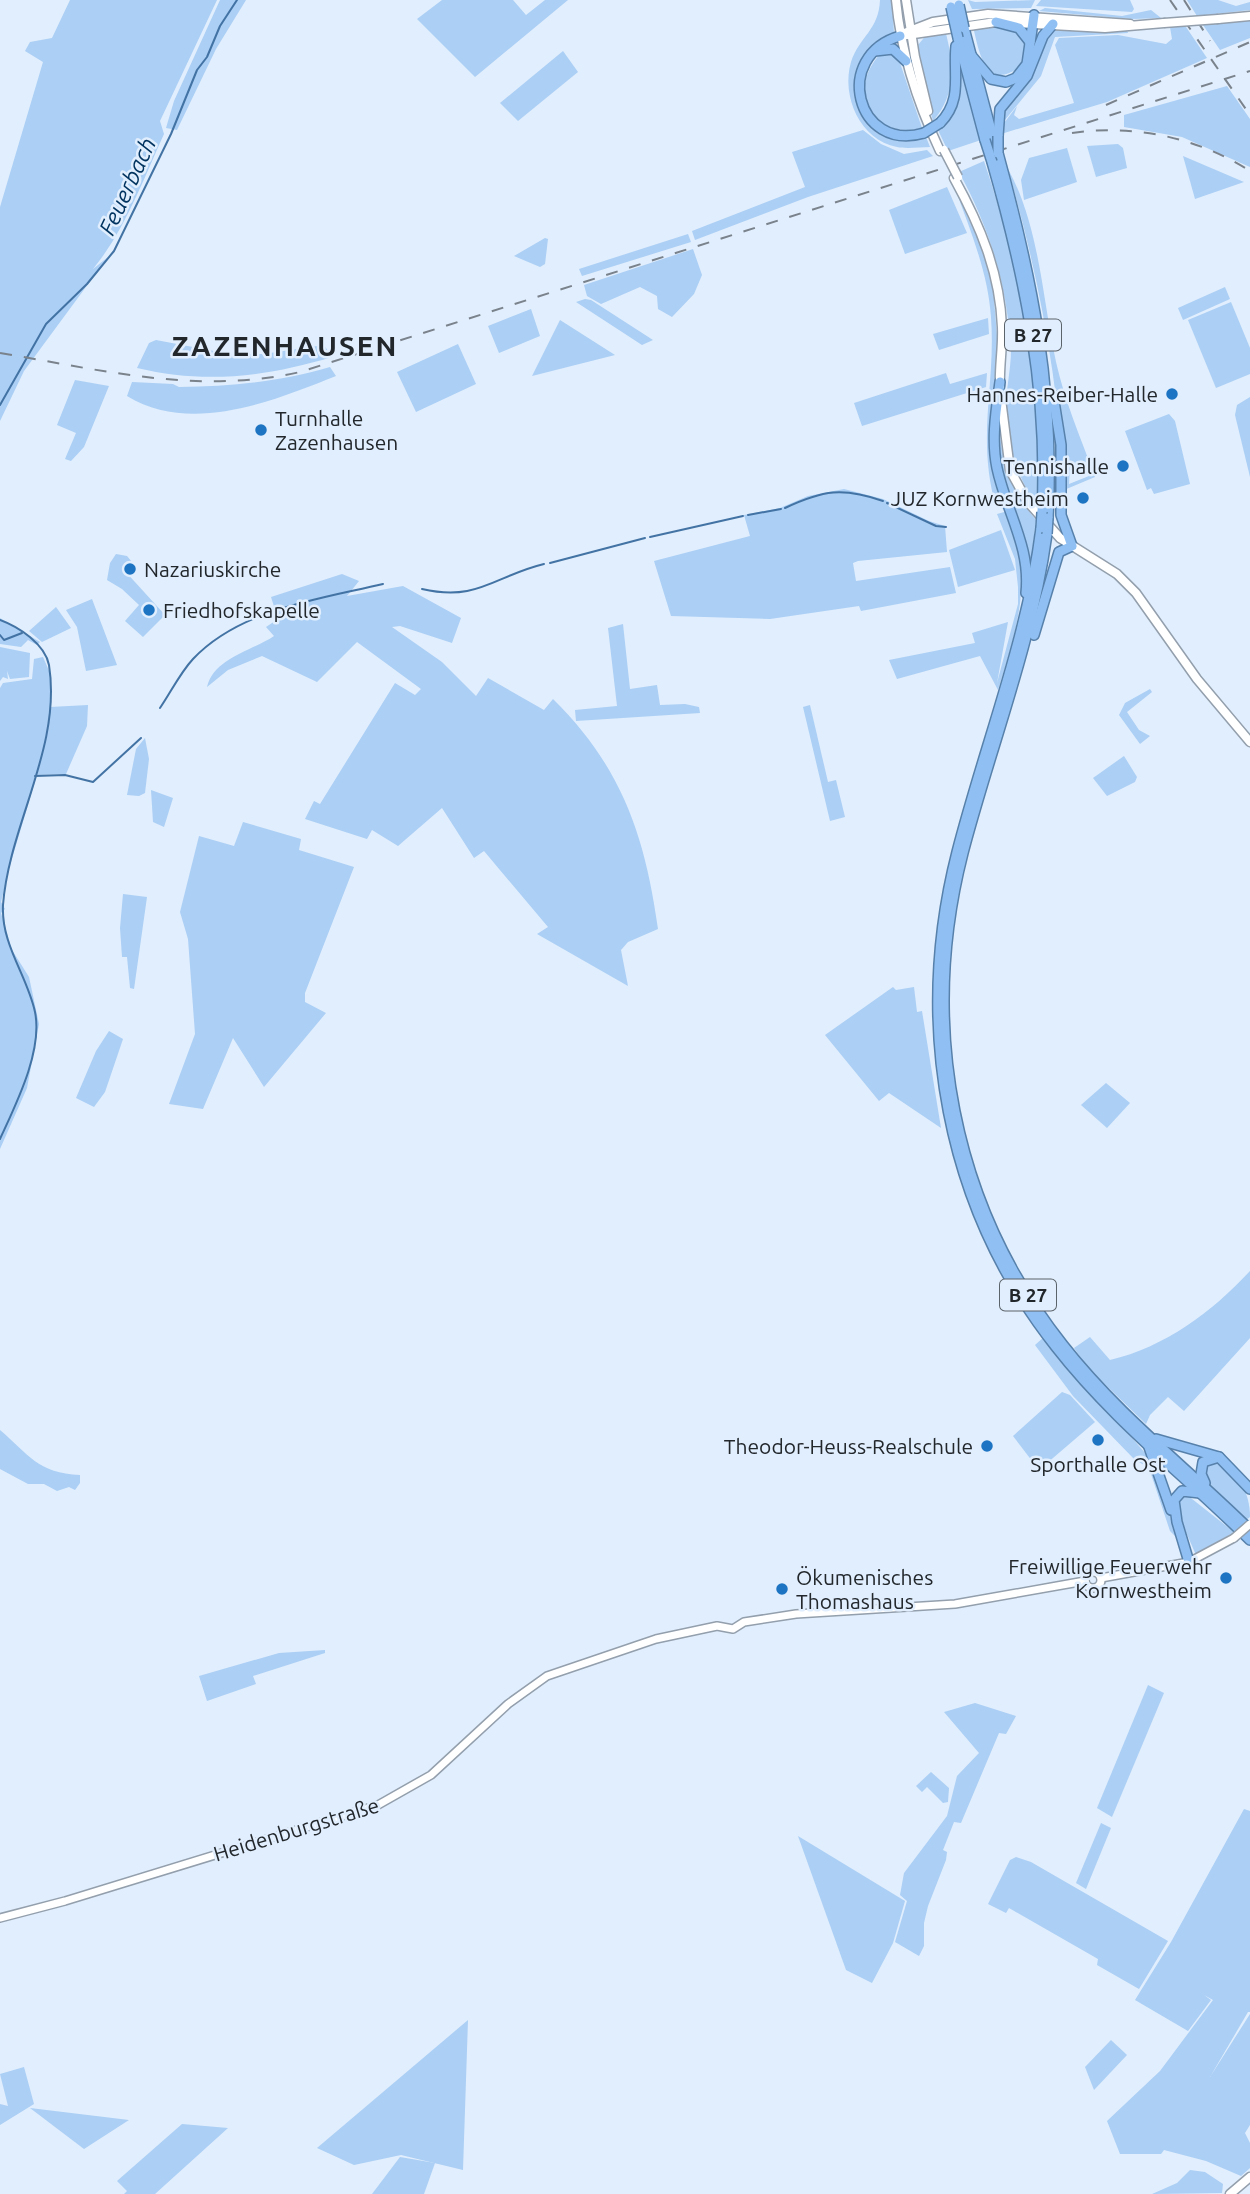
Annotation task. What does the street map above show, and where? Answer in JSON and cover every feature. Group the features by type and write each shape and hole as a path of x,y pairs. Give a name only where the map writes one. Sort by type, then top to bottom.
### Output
{"highway":[{"name":"B 27","path":"955,3 962,37 992,138"},
{"path":"970,54 987,76 1006,82 1024,69 1034,20"},
{"path":"1031,69 1034,20"},
{"path":"996,22 1019,28 1030,42"},
{"path":"992,138 1000,109 1031,69 1043,36 1054,24"},
{"path":"873,51 907,33"},
{"name":"B 27","path":"941,966 963,854 1030,628 1046,530 1044,437 1036,356 992,138 970,54 962,37"},
{"name":"B 27","path":"873,51 865,62 859,82 860,97 867,114 880,128 897,135 924,133 940,124 949,112 955,95 962,37"},
{"path":"873,51 893,49 910,59"},
{"name":"B 27","path":"996,158 1028,267 1043,353 1050,434 1045,515"},
{"name":"B 27","path":"1043,353 1048,361 1060,445 1061,515 1072,546"},
{"path":"1000,382 994,424 995,454 1025,559 1027,588 1021,618 1023,630"},
{"name":"B 27","path":"1046,530 1023,630 957,853 942,925 937,1040 947,1113 968,1187 987,1234 1016,1290 1057,1348 1149,1440 1250,1530"},
{"path":"1014,684 1023,670 1059,552 1072,546"},
{"path":"1149,1440 1219,1457 1250,1489"},
{"name":"B 27","path":"1149,1440 1189,1562"},
{"path":"1207,1493 1201,1468 1207,1460 1219,1457"},
{"name":"B 27","path":"1177,1522 1174,1507 1177,1494 1189,1489 1207,1493 1250,1539"}],"main road":[{"path":"896,0 907,33"},
{"path":"907,3 910,59 926,121 984,230 998,272 1005,323 1001,416"},
{"path":"907,3 918,20 933,22"},
{"path":"907,33 933,22 988,14 1105,28 1250,16"},
{"path":"907,33 1034,20 1126,22 1131,25"},
{"path":"910,59 919,40 928,31"},
{"path":"956,178 984,239 996,282 1002,323 1001,416 1005,451 1015,482 1046,530 1117,574 1136,593 1197,679 1250,742"},
{"path":"1230,2194 1250,2178"}],"street":[{"path":"1189,1562 1234,1538 1250,1524"},
{"name":"Heidenburgstraße","path":"0,1918 311,1827 389,1800 431,1775 508,1704 556,1672 644,1642 718,1626 733,1629 744,1622 796,1614 955,1604 1085,1581 1085,1576 1092,1571 1101,1578 1189,1562"}],"shaded area":[{"path":"70,0 217,0 160,121 164,134 141,187 115,238 93,269 108,257 24,371 0,421 0,207 43,62 25,51 30,42 52,38"},
{"path":"220,0 246,0 216,49 177,130 166,128 174,101"},
{"path":"442,0 513,0 526,15 545,0 568,0 475,77 417,19"},
{"path":"880,0 892,0 894,33 873,45 859,64 855,81 856,98 863,113 874,125 889,134 906,138 926,137 930,147 901,148 884,143 864,126 851,102 851,62 876,19"},
{"path":"968,0 1035,0 1031,8 972,9"},
{"path":"1041,0 1130,0 1134,9 1132,12 1036,6"},
{"path":"1187,0 1218,0 1236,6 1250,2 1250,10 1197,16"},
{"path":"1045,8 1122,16 1151,10 1161,18 1132,19 1039,11"},
{"path":"1250,20 1250,38 1220,50 1203,25"},
{"path":"994,24 1015,28 1026,43 1022,65 1010,73 992,73 978,48 973,26"},
{"path":"1170,27 1186,27 1207,58 1107,102 1001,134 1001,127 1017,106 1014,115 1019,119 1074,103 1055,45 1059,38 1118,35 1166,44 1172,39"},
{"path":"1126,28 1128,33 1055,37 1041,76 1000,126 1004,110 1052,29"},
{"path":"945,30 951,66 950,89 933,121 919,64 918,45 928,33"},
{"path":"563,51 578,72 518,121 500,103"},
{"path":"892,53 899,60 922,128 904,130 889,127 877,120 869,110 865,83 870,69 880,54"},
{"path":"962,71 981,140 948,151 938,130 951,116"},
{"path":"1227,86 1250,119 1250,167 1182,137 1124,127 1124,115"},
{"path":"863,130 881,144 904,154 927,150 933,156 808,197 695,240 692,231 805,187 792,152"},
{"path":"1118,144 1123,148 1127,168 1096,177 1087,146"},
{"path":"1067,148 1077,182 1024,200 1021,180 1029,158"},
{"path":"1183,156 1244,182 1195,199"},
{"path":"984,161 1013,262 1026,330 1035,399 1039,481 1037,509 1024,485 1011,448 1006,408 1011,350 1001,280 980,215 959,172"},
{"path":"1008,169 1026,211 1060,376 1089,461 1070,468 1069,484 1094,474 1095,477 1064,490 1052,368 1038,288"},
{"path":"947,187 967,233 905,254 889,210"},
{"path":"955,188 984,253 993,288 998,347 991,431 1006,509 996,507 987,457 992,342 989,300 978,251"},
{"path":"688,234 691,242 582,276 579,269"},
{"path":"545,238 548,239 545,264 540,267 514,256"},
{"path":"693,249 702,275 694,294 672,317 658,309 657,296 640,287 601,304 587,296 584,285"},
{"path":"1225,287 1230,299 1183,320 1178,308"},
{"path":"591,300 653,340 642,345 576,302"},
{"path":"1231,302 1250,348 1250,374 1216,388 1188,320"},
{"path":"531,309 540,336 499,353 488,326"},
{"path":"988,318 989,334 939,350 933,334"},
{"path":"560,320 615,355 532,376"},
{"path":"156,340 230,354 263,354 324,345 332,357 283,369 235,376 186,376 137,368 149,343"},
{"path":"458,344 476,384 416,412 397,372"},
{"path":"330,367 336,376 259,404 232,410 178,413 152,407 127,396 132,382 173,384 179,387 237,384 274,380"},
{"path":"946,373 950,384 987,373 986,387 862,426 854,403"},
{"path":"75,380 109,386 84,447 71,461 65,459 76,433 57,425"},
{"path":"1250,397 1250,477 1235,415 1237,405"},
{"path":"1169,414 1175,421 1190,484 1154,494 1151,488 1147,490 1125,431"},
{"path":"997,415 1008,471 1019,496 1036,520 1029,578 998,458"},
{"path":"844,489 883,499 945,526 947,552 858,561 853,563 856,581 950,567 956,593 861,611 859,606 770,619 671,616 654,561 750,536 744,515 780,508 808,496"},
{"path":"1008,511 1016,535 1022,580 1017,623 998,690 980,656 897,679 889,660 975,643 972,633 1008,622 997,683 1018,604 1015,559 997,514"},
{"path":"1001,530 1015,570 958,587 949,550"},
{"path":"116,554 127,556 132,562 124,570 165,615 143,637 125,621 139,605 122,589 107,580 110,563"},
{"path":"342,574 359,581 347,596 403,586 461,618 452,643 400,626 392,627 442,662 476,696 488,678 544,710 553,699 597,751 613,777 637,833 653,895 658,929 628,942 621,950 628,986 537,934 548,927 484,851 474,858 442,808 398,846 372,830 367,839 305,819 314,801 320,804 395,683 415,695 421,689 357,642 317,682 262,656 228,670 207,687 211,677 225,662 274,636 266,627 278,619 271,597"},
{"path":"92,599 117,665 86,671 77,627 66,610"},
{"path":"56,607 71,628 42,642 29,631"},
{"path":"0,618 40,642 37,645 28,640 21,647 0,644"},
{"path":"623,624 630,689 657,685 660,705 685,704 699,707 700,713 576,721 575,710 617,706 608,628"},
{"path":"0,647 30,653 29,677 10,679 7,671 8,679 3,677 0,681"},
{"path":"43,657 50,673 50,707 88,705 87,726 66,774 37,775 1,902 5,909 1,913 12,950 29,977 39,1024 27,1088 0,1149 0,688 3,683 32,679 34,659"},
{"path":"1150,689 1152,692 1127,712 1139,730 1150,736 1140,744 1119,715 1125,703"},
{"path":"810,705 828,782 836,780 845,817 830,821 803,707"},
{"path":"145,738 149,759 145,793 139,796 127,795 136,749"},
{"path":"1124,756 1137,777 1135,782 1107,796 1093,778"},
{"path":"151,790 173,798 164,827 153,822"},
{"path":"243,822 301,839 299,850 354,867 305,993 305,1002 326,1013 264,1087 233,1038 203,1109 169,1104 195,1034 188,939 180,912 199,836 234,846"},
{"path":"123,894 147,897 134,989 130,988 127,957 122,957 120,928"},
{"path":"893,987 896,990 914,987 917,1012 922,1011 941,1128 889,1093 879,1101 825,1035"},
{"path":"109,1031 123,1039 105,1092 94,1107 76,1098 96,1051"},
{"path":"1106,1083 1130,1103 1107,1128 1081,1105"},
{"path":"1250,1271 1250,1338 1184,1411 1168,1397 1150,1415 1146,1424 1087,1367 1074,1348 1090,1337 1110,1360 1150,1346 1204,1314"},
{"path":"1044,1337 1153,1462 1177,1538 1170,1531 1149,1468 1134,1459 1073,1396 1035,1345"},
{"path":"1062,1392 1070,1395 1095,1422 1039,1470 1013,1436"},
{"path":"0,1430 35,1461 54,1471 80,1475 80,1483 75,1490 69,1487 57,1491 44,1484 28,1484 0,1469"},
{"path":"1216,1459 1231,1470 1245,1491 1250,1517 1246,1520 1205,1477 1204,1467"},
{"path":"1187,1495 1234,1532 1196,1555 1178,1514 1177,1502"},
{"path":"325,1650 325,1653 253,1676 256,1684 207,1701 199,1676 279,1653"},
{"path":"1148,1685 1164,1693 1112,1817 1097,1808"},
{"path":"975,1703 1016,1716 1006,1734 999,1733 961,1823 954,1822 943,1850 947,1852 946,1860 928,1906 924,1923 924,1946 919,1956 895,1942 907,1901 900,1895 904,1873 947,1816 957,1776 979,1753 944,1712"},
{"path":"931,1772 949,1788 948,1802 943,1803 927,1787 922,1792 916,1786"},
{"path":"1244,1809 1250,1811 1250,2012 1210,2077 1250,2014 1250,2125 1245,2133 1250,2143 1250,2168 1241,2176 1206,2161 1164,2150 1161,2154 1120,2154 1107,2121 1160,2071 1213,2000 1204,1995 1211,2000 1188,2031 1135,2000 1171,1942"},
{"path":"1101,1823 1111,1828 1086,1889 1076,1883"},
{"path":"798,1836 905,1901 893,1943 872,1983 846,1970"},
{"path":"1016,1857 1031,1862 1168,1941 1139,1989 1097,1965 1098,1959 1009,1908 1006,1913 988,1904 1010,1860"},
{"path":"468,2020 463,2170 401,2155 354,2165 317,2148"},
{"path":"1111,2040 1127,2055 1094,2090 1085,2067"},
{"path":"24,2067 34,2104 0,2125 0,2104 8,2106 0,2074"},
{"path":"30,2108 129,2120 84,2149"},
{"path":"182,2124 228,2128 155,2194 124,2194 127,2191 117,2181"},
{"path":"400,2157 435,2163 424,2194 372,2194"},
{"path":"1190,2170 1205,2172 1223,2184 1222,2193 1152,2194 1177,2183"}],"waterway":[{"name":"Feuerbach","path":"0,405 46,324 87,284 114,251 171,134 197,70 207,57 220,26 237,0"},
{"path":"785,508 811,497 833,492 856,494 883,501"},
{"path":"887,503 936,526 946,527"},
{"path":"748,515 781,509"},
{"path":"650,537 743,516"},
{"path":"550,563 645,538"},
{"path":"422,589 441,592 472,590 544,564"},
{"path":"160,708 193,659 212,642 234,628 282,608 383,584"},
{"name":"Feuerbach","path":"0,620 37,643 47,657 51,696 42,756 7,875 3,905 3,920 10,947 35,1012 35,1043 27,1077 0,1139"},
{"name":"Feuerbach","path":"0,635 4,640 22,633"},
{"path":"35,776 65,775 93,782 141,738"}],"railway":[{"path":"1170,0 1250,115"},
{"path":"1184,0 1210,41"},
{"path":"1106,105 1250,42"},
{"path":"0,353 113,373 187,381 262,378 300,372 1250,71"},
{"path":"1072,133 1118,130 1164,136 1208,149 1250,171"}],"place":[{"name":"Hannes-Reiber-Halle","path":"1172,394"},
{"name":"Turnhalle Zazenhausen","path":"261,430"},
{"name":"Tennishalle","path":"1123,466"},
{"name":"JUZ Kornwestheim","path":"1083,498"},
{"name":"Nazariuskirche","path":"130,569"},
{"name":"Friedhofskapelle","path":"149,610"},
{"name":"Sporthalle Ost","path":"1098,1440"},
{"name":"Theodor-Heuss-Realschule","path":"987,1446"},
{"name":"Freiwillige Feuerwehr Kornwestheim","path":"1226,1578"},
{"name":"Ökumenisches Thomashaus","path":"782,1589"}],"district":[{"name":"ZAZENHAUSEN","path":"285,345"}]}
